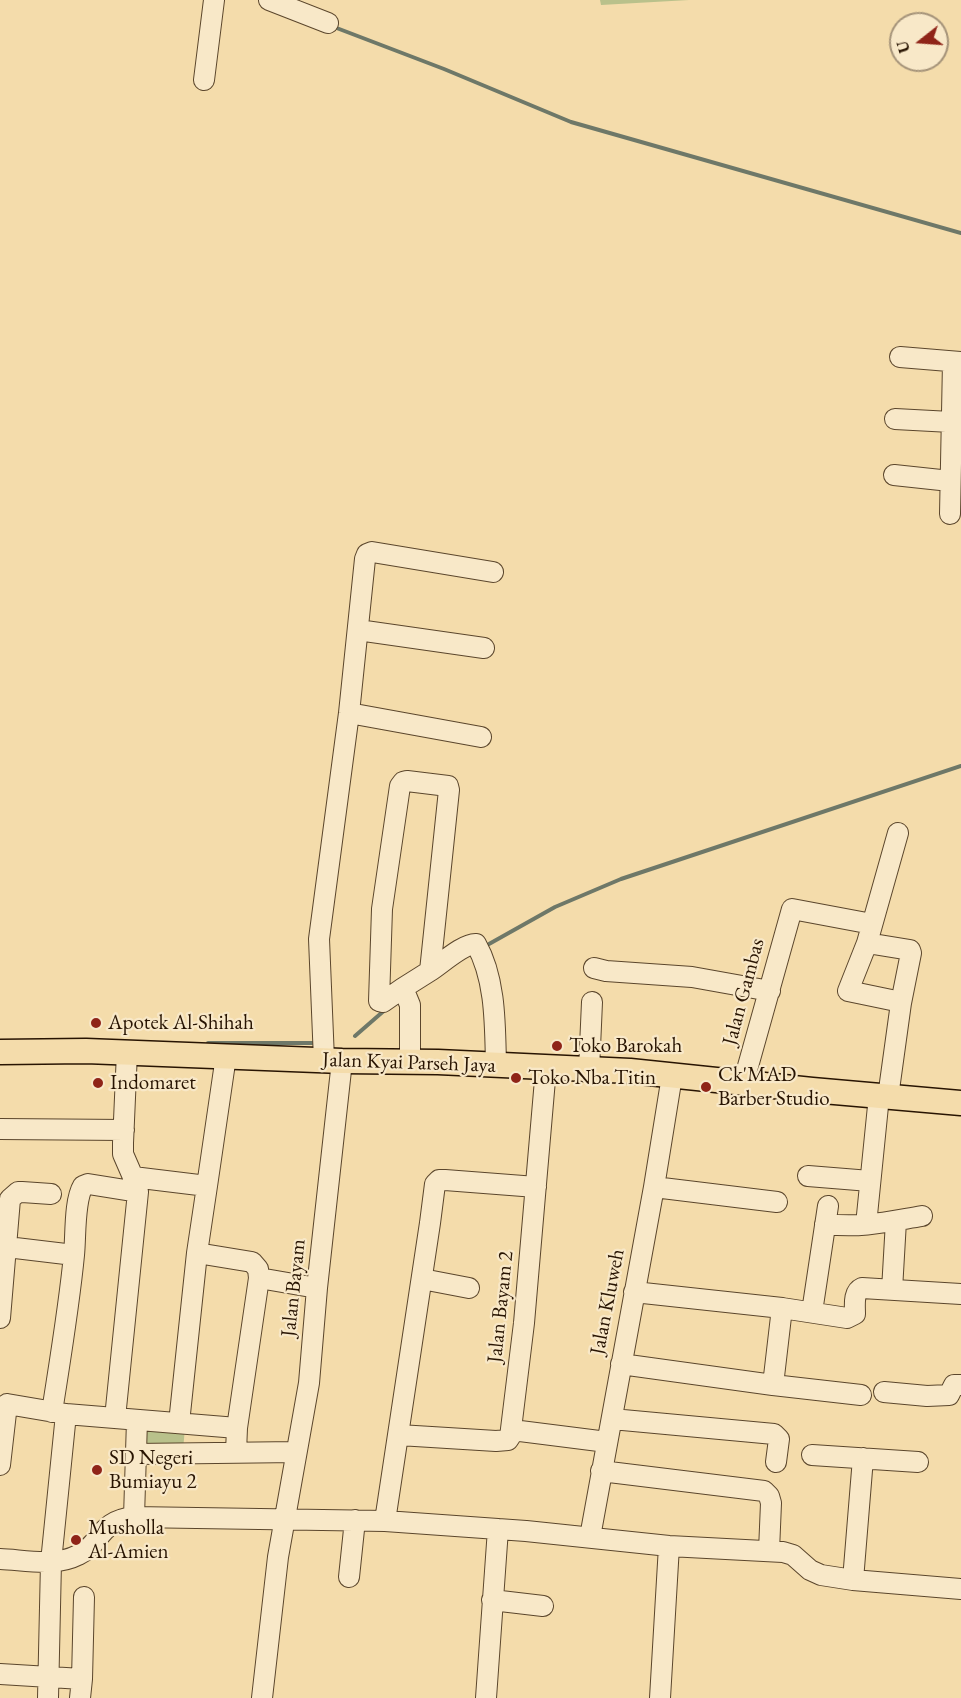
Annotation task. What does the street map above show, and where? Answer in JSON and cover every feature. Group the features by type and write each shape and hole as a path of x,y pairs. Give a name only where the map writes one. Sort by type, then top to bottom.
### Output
{"main road":[{"name":"Jalan Kyai Parseh Jaya","path":"0,1052 127,1052 630,1071 743,1084 961,1103"}],"street":[{"path":"204,80 214,0"},
{"path":"281,2 328,23"},
{"path":"900,357 957,362 951,422 950,514"},
{"path":"895,419 951,422"},
{"path":"894,475 950,481"},
{"name":"Jalan Bayam","path":"262,1698 274,1590 309,1383 333,1060 319,939 349,713 367,554 372,552 493,572"},
{"path":"358,630 484,648"},
{"path":"349,713 481,737"},
{"path":"430,971 449,790 448,786 407,781 400,786 382,909 380,1000 382,1002 430,971 462,949 476,944 483,955 491,991 496,1065"},
{"path":"898,833 870,934 846,999 901,1002"},
{"name":"Jalan Gambas","path":"743,1084 794,908 870,934"},
{"path":"867,1215 870,1181 884,1096 911,952 870,934"},
{"path":"594,968 606,971 692,977 770,991"},
{"path":"404,988 410,1005 410,1062"},
{"path":"589,1070 592,1002"},
{"path":"115,1418 136,1184 123,1154 127,1052"},
{"path":"179,1423 197,1253 226,1056"},
{"name":"Jalan Bayam 2","path":"512,1430 524,1323 546,1068"},
{"name":"Jalan Kluweh","path":"590,1537 672,1076"},
{"path":"0,1129 124,1130"},
{"path":"808,1176 870,1181"},
{"path":"385,1521 435,1184 439,1180 536,1187"},
{"path":"48,1698 51,1562 59,1413 78,1201 82,1186 136,1184 207,1186"},
{"path":"654,1187 777,1202"},
{"path":"0,1318 1,1287 7,1247 4,1214 10,1199 18,1192 51,1194"},
{"path":"812,1312 827,1215 845,1226 880,1224 922,1216"},
{"path":"892,1290 896,1221"},
{"path":"7,1247 74,1255"},
{"path":"197,1253 252,1262 258,1269 259,1278 237,1428 236,1452"},
{"path":"259,1278 317,1288"},
{"path":"422,1279 469,1288"},
{"path":"634,1293 782,1308 847,1318 855,1314 856,1295 862,1288 961,1294"},
{"path":"773,1385 782,1308"},
{"path":"621,1364 861,1395"},
{"path":"884,1392 927,1396 949,1395 954,1385 961,1385"},
{"path":"0,1465 3,1403 59,1413 237,1428"},
{"path":"612,1419 774,1434 779,1439 776,1462"},
{"path":"134,1517 137,1420"},
{"path":"399,1435 496,1441 508,1440 512,1430 607,1442"},
{"path":"136,1454 296,1452"},
{"path":"812,1455 918,1462"},
{"path":"853,1580 863,1458"},
{"path":"601,1471 764,1491 771,1503 770,1551"},
{"path":"0,1559 51,1562 68,1559 80,1555 108,1526 120,1519 134,1517 356,1520 498,1529 669,1546 783,1551 793,1555 810,1570 821,1575 961,1589"},
{"path":"349,1577 356,1520"},
{"path":"486,1698 498,1529"},
{"path":"660,1698 669,1546"},
{"path":"0,1674 49,1678 81,1689 84,1597"},
{"path":"492,1600 543,1606"}],"green space":[{"path":"600,0 689,0 601,5"},
{"path":"141,1424 185,1428 183,1450 140,1451"}],"waterway":[{"path":"334,27 444,69 571,122 961,233"},
{"path":"489,944 555,907 621,879 961,766"},
{"path":"355,1036 386,1009"},
{"path":"208,1043 314,1043"}],"place":[{"name":"Apotek Al-Shihah","path":"96,1023"},
{"name":"Toko Barokah","path":"557,1046"},
{"name":"Toko Nba Titin","path":"516,1078"},
{"name":"Indomaret","path":"98,1083"},
{"name":"Ck'MAD Barber Studio","path":"706,1087"},
{"name":"SD Negeri Bumiayu 2","path":"97,1470"},
{"name":"Musholla Al-Amien","path":"76,1540"}]}
